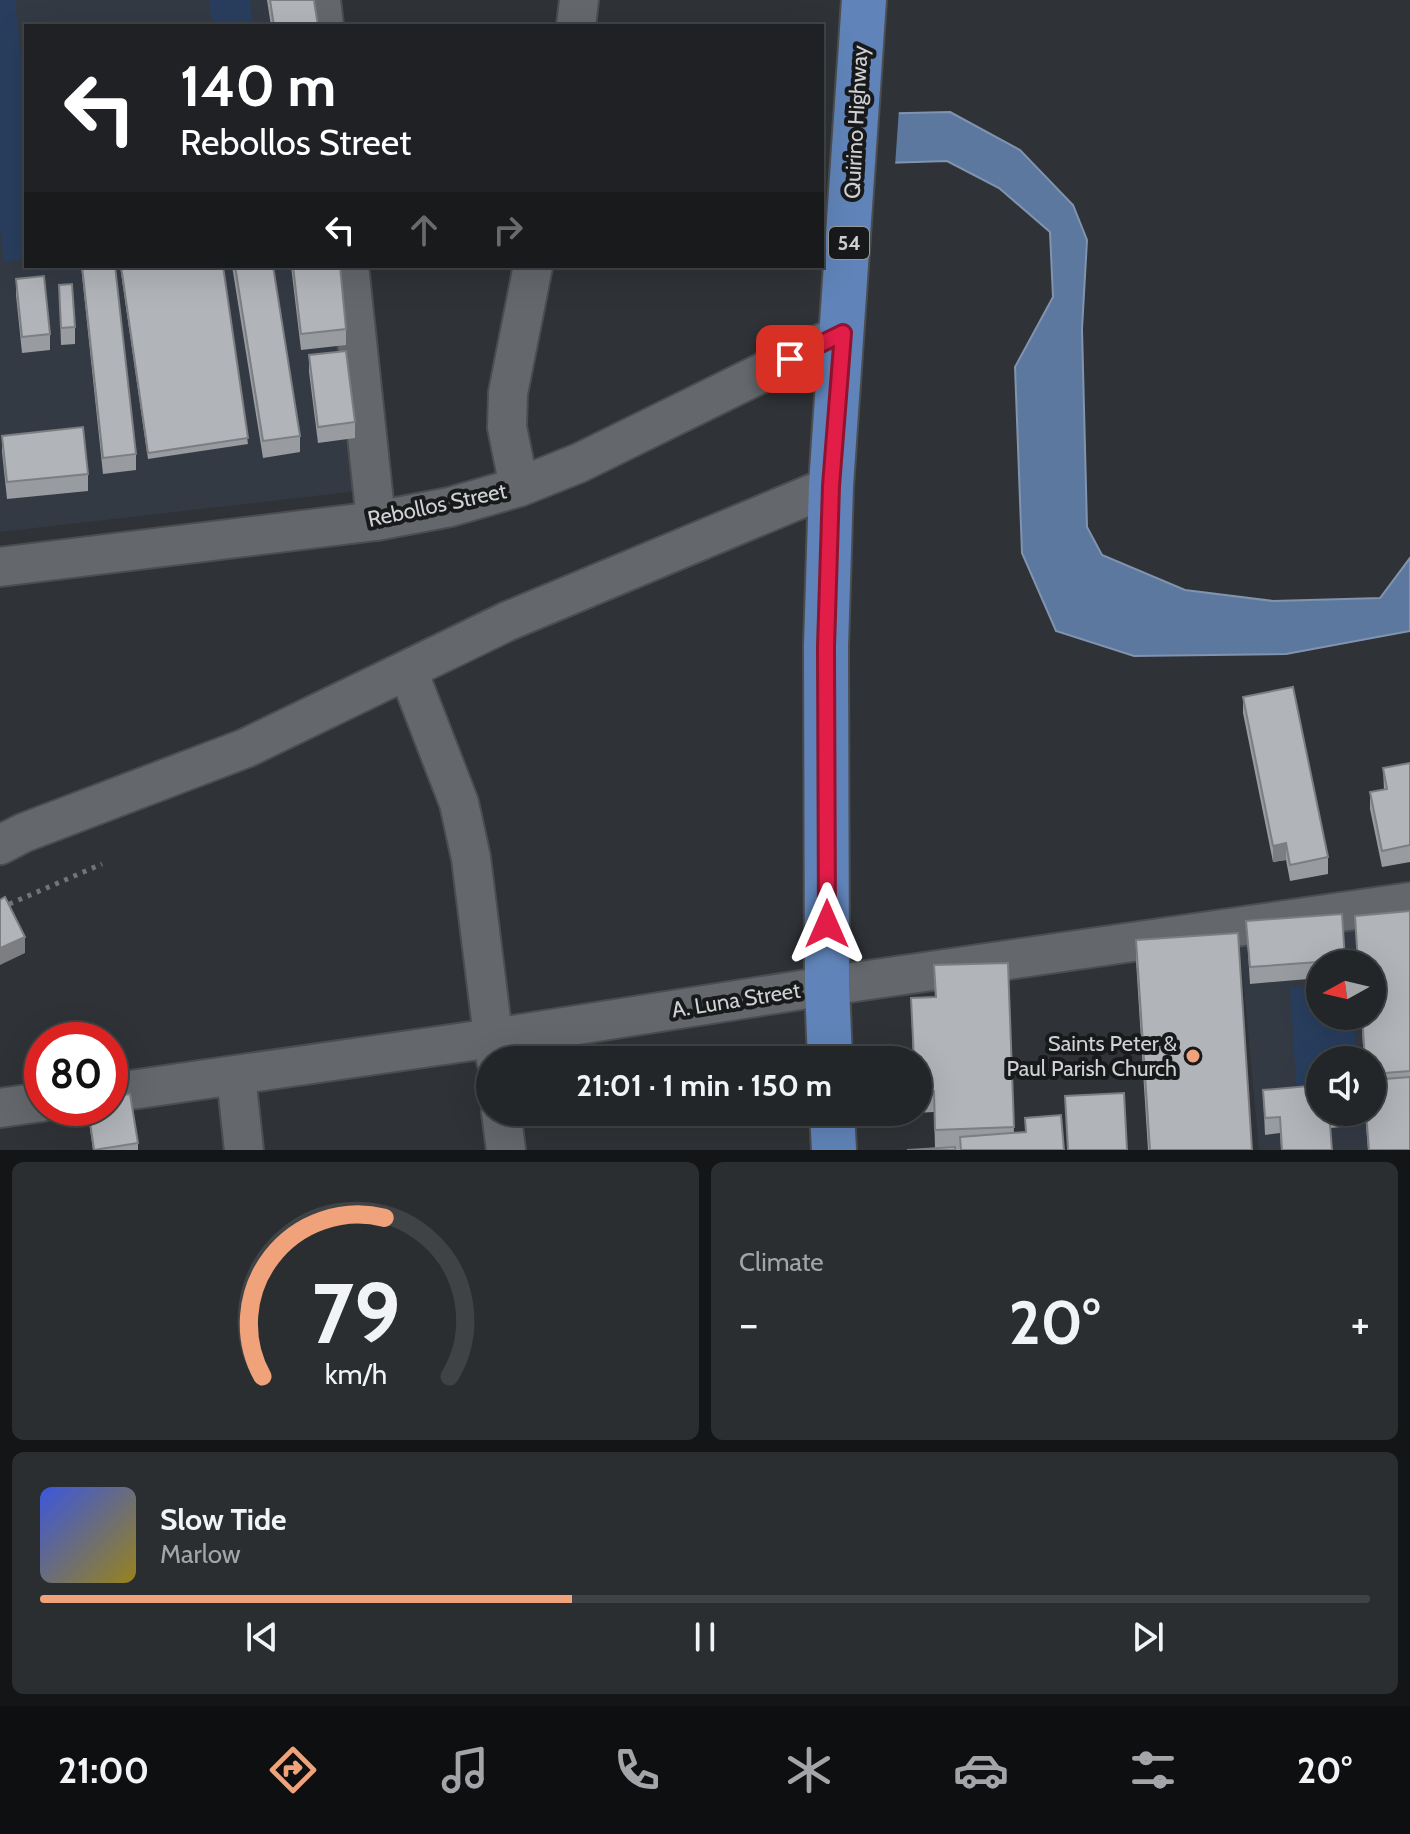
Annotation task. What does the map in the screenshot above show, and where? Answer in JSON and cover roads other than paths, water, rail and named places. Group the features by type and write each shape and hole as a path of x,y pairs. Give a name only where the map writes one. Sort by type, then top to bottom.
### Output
{"highway":[{"name":"Quirino Highway","path":"829,1046 826,647 831,486 864,0"},
{"path":"833,1126 834,1150"}],"street":[{"path":"321,0 324,24"},
{"path":"576,24 579,0"},
{"path":"349,268 376,521"},
{"path":"519,487 507,427 508,393 533,268"},
{"name":"Rebollos Street","path":"0,567 376,521 450,507 519,487 579,463 843,333"},
{"path":"0,845 23,833 246,748 508,621 831,486"},
{"path":"408,671 459,803 471,858 494,1046"},
{"name":"A. Luna Street","path":"510,1046 827,986 1410,902"},
{"name":"A. Luna Street","path":"128,1091 476,1051"},
{"path":"236,1076 244,1150"},
{"path":"0,1108 24,1105"},
{"path":"503,1126 506,1150"}],"place":[{"name":"Saints Peter & Paul Parish Church","path":"1193,1056"}]}
